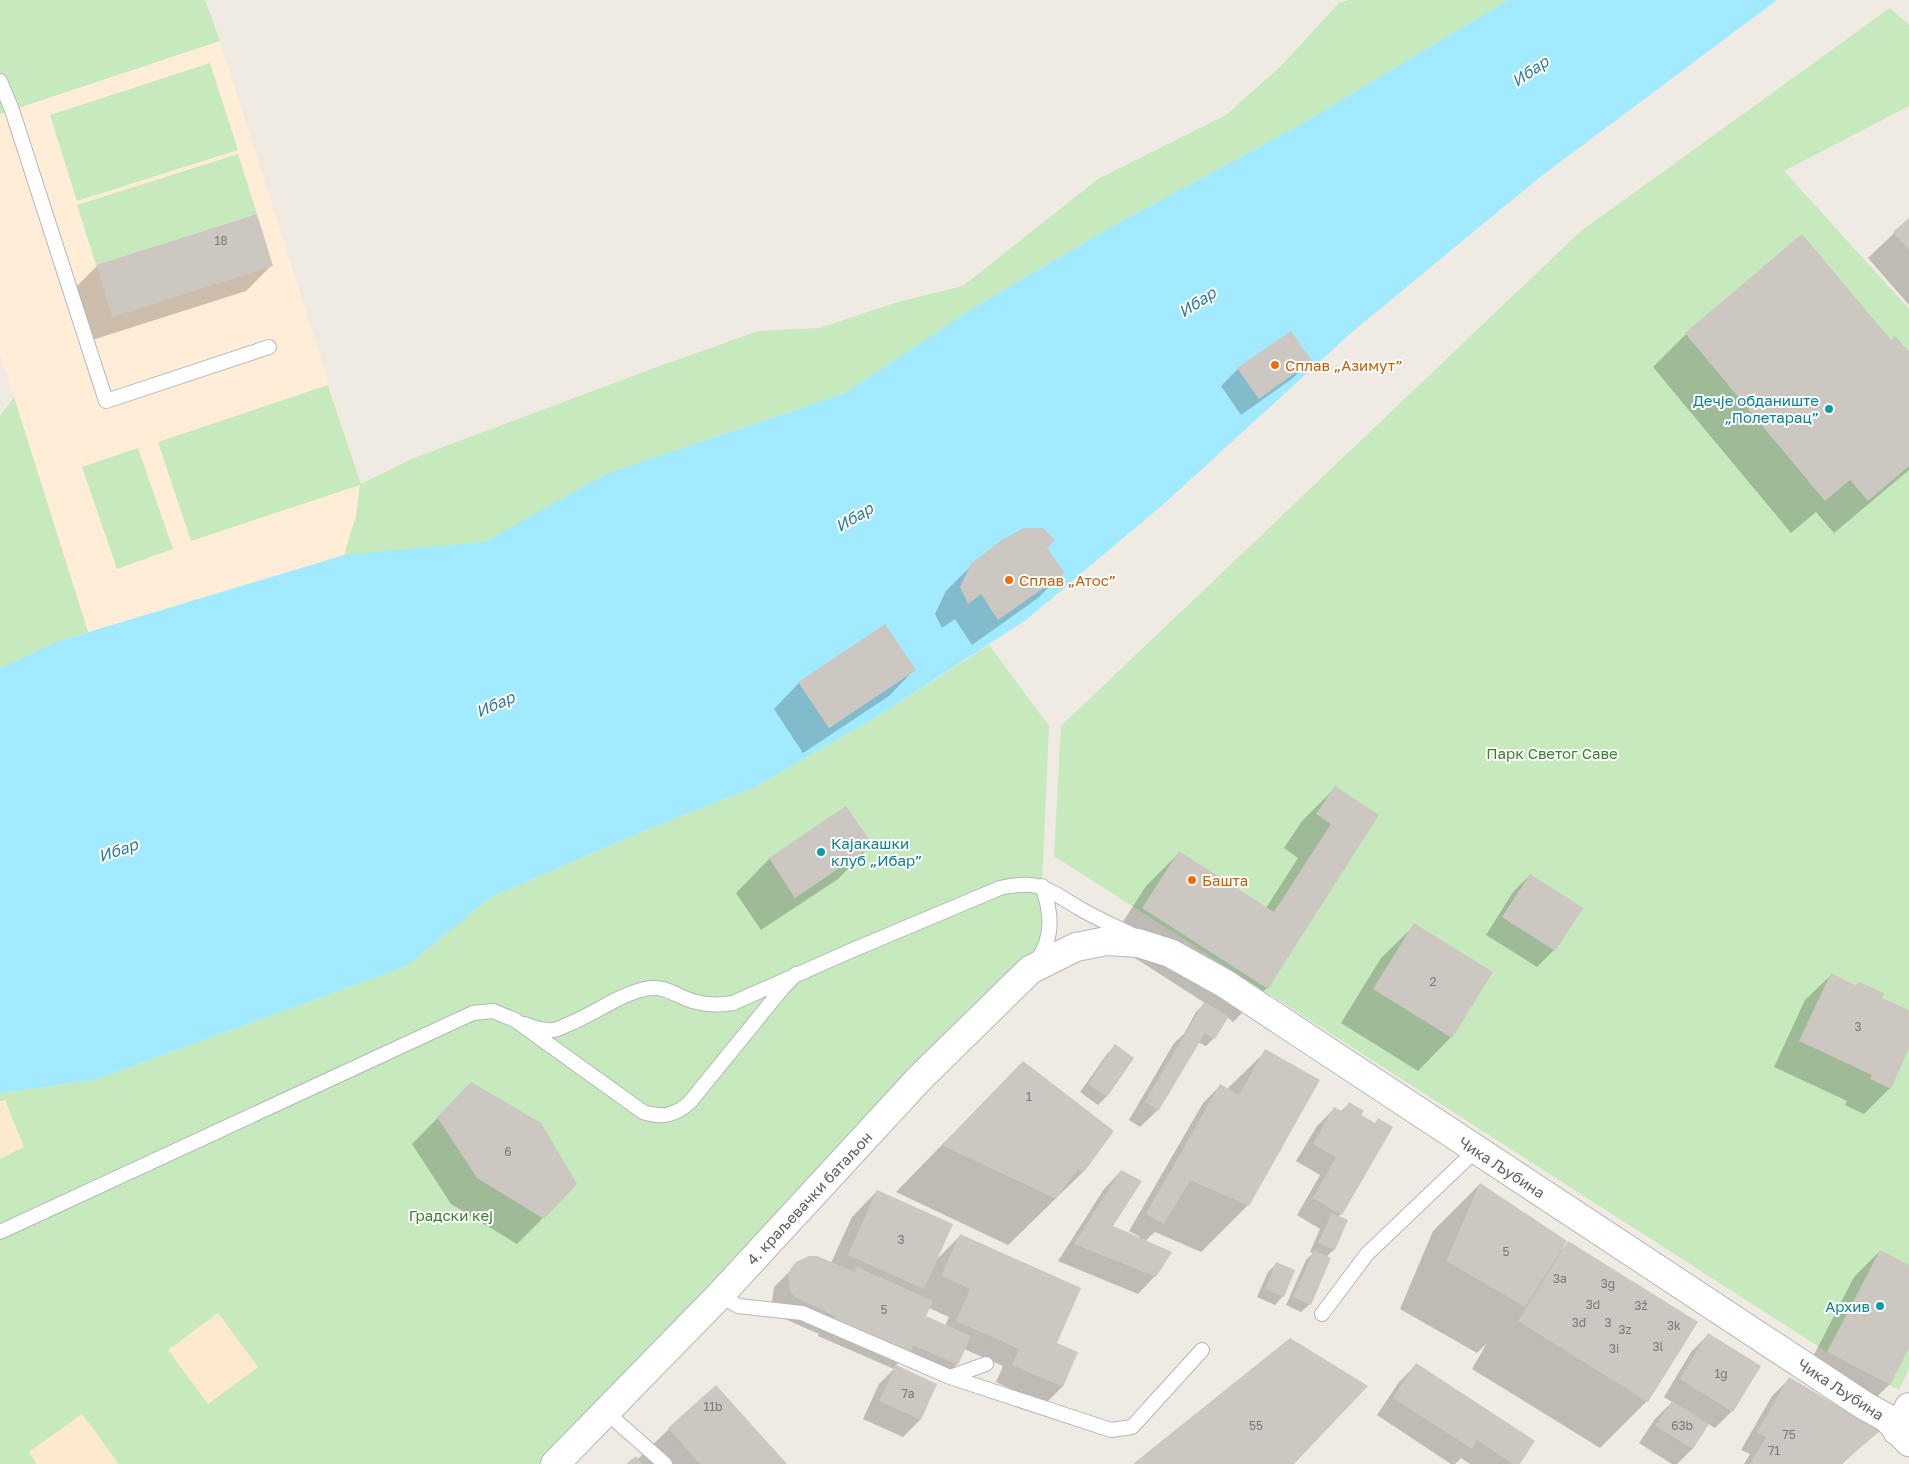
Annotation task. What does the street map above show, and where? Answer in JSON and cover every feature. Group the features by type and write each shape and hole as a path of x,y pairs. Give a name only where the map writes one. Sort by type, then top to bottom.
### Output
{"street":[{"name":"Чика Љубина","path":"1076,947 1107,941 1138,944 1170,953 1224,984 1865,1406 1905,1426"},
{"name":"4. краљевачки батаљон","path":"554,1464 720,1295 919,1079 1030,970 1076,947"},
{"path":"1902,1464 1909,1458"}],"lane":[{"path":"0,81 12,110 106,401 269,347"},
{"path":"0,1232 473,1013 493,1011 534,1028 554,1030 646,988 662,988 694,1002 719,1005 733,1003 796,974 1000,888 1018,884 1042,886 1060,895 1080,909 1170,953"},
{"path":"1030,970 1042,952 1049,932 1048,903 1042,886"},
{"path":"515,1020 643,1112 655,1116 669,1116 681,1111 690,1102 796,974"},
{"path":"1322,1314 1367,1254 1476,1150"},
{"path":"720,1295 738,1306 802,1313 950,1377 1111,1430 1132,1427 1202,1350"},
{"path":"950,1377 986,1364"},
{"path":"606,1412 665,1464"}],"shaded area":[{"path":"220,41 361,484 356,516 344,555 88,632 0,354 0,114"}],"green space":[{"path":"0,0 205,0 220,41 0,114"},
{"path":"1348,0 1508,0 1305,122 1113,226 973,308 845,393 606,474 485,543 344,555 356,516 360,485 191,541 158,442 328,385 361,484 414,458 758,331 819,328 898,302 963,286 1098,179 1226,115 1280,67 1339,3"},
{"name":"Парк Светог Саве","path":"1890,8 1909,25 1909,106 1784,171 1909,309 1909,1368 1899,1390 1827,1352 1054,856 1061,726 1581,231"},
{"path":"210,63 238,150 77,201 50,115"},
{"path":"238,154 257,214 96,265 77,205"},
{"path":"14,397 88,632 56,642 0,668 0,416"},
{"path":"138,448 173,549 117,569 82,467"},
{"name":"Градски кеј","path":"989,645 1049,726 1042,886 1045,946 555,1464 0,1464 0,1093 94,1080 407,966 491,897 634,835 755,787 878,716"}],"sand":[{"path":"5,1100 24,1147 0,1159 0,1101"},
{"path":"218,1313 258,1367 208,1404 168,1350"},
{"path":"82,1414 119,1464 37,1464 29,1452"}],"water":[{"name":"Ибар","path":"1508,0 1777,0 1540,177 1352,332 1167,501 1026,620 878,716 755,787 634,835 491,897 407,966 94,1080 0,1093 0,668 56,642 344,555 485,542 606,474 845,393 973,308 1113,226 1305,122"}],"building":[{"path":"257,214 273,266 112,317 96,265"},
{"path":"1909,218 1909,250 1893,232"},
{"name":"Дечје обданиште „Полетарац”","path":"1802,234 1891,340 1895,336 1909,352 1909,466 1868,501 1850,480 1825,501 1685,333"},
{"name":"Сплав „Азимут”","path":"1291,331 1312,361 1259,399 1237,368"},
{"name":"Сплав „Атос”","path":"1024,528 1043,528 1055,540 1047,548 1065,573 998,620 981,594 968,604 960,587 971,564 1003,539"},
{"path":"885,624 916,670 829,728 798,682"},
{"name":"Башта","path":"1335,786 1379,815 1268,989 1142,908 1179,851 1274,912 1331,824 1316,814"},
{"name":"Кајакашки клуб „Ибар”","path":"846,806 873,845 795,898 769,858"},
{"path":"1530,874 1583,908 1555,951 1502,917"},
{"path":"1414,923 1493,972 1452,1038 1373,989"},
{"path":"1831,973 1857,986 1859,982 1884,993 1882,998 1909,1010 1909,1048 1891,1089 1870,1079 1872,1075 1799,1041"},
{"path":"1204,1002 1229,1016 1215,1039 1205,1033 1159,1110 1145,1102"},
{"path":"1115,1044 1134,1058 1107,1097 1088,1084"},
{"path":"1265,1049 1320,1080 1249,1206 1190,1180 1164,1224 1146,1214 1220,1084 1239,1095"},
{"path":"1023,1061 1114,1131 1084,1172 1078,1169 1056,1199 942,1145"},
{"path":"471,1082 541,1123 577,1184 544,1219 477,1178 437,1117"},
{"path":"1349,1102 1364,1111 1361,1115 1375,1123 1378,1118 1393,1127 1342,1215 1313,1198 1336,1157 1313,1144 1334,1107 1343,1112"},
{"path":"1121,1170 1142,1181 1113,1226 1172,1252 1156,1277 1074,1244"},
{"path":"1480,1183 1567,1241 1525,1307 1446,1261"},
{"path":"877,1190 953,1224 924,1289 848,1255"},
{"path":"1332,1213 1348,1220 1335,1250 1318,1243"},
{"path":"960,1234 1081,1288 1057,1343 1078,1352 1063,1387 1012,1365 1019,1349 956,1321 970,1289 941,1276"},
{"path":"1568,1241 1698,1322 1648,1402 1518,1321"},
{"path":"1314,1250 1331,1258 1311,1305 1293,1297"},
{"name":"Архив","path":"1880,1250 1909,1265 1909,1348 1890,1385 1827,1352"},
{"path":"809,1256 817,1256 855,1272 857,1267 933,1301 926,1316 971,1336 958,1365 913,1345 911,1352 835,1319 835,1316 795,1297 790,1291 788,1275 796,1262"},
{"path":"1276,1262 1295,1270 1284,1297 1265,1289"},
{"path":"1708,1333 1761,1366 1733,1412 1680,1379"},
{"path":"1290,1338 1368,1386 1294,1464 1133,1464"},
{"path":"1416,1363 1535,1441 1520,1464 1513,1464 1477,1440 1472,1449 1393,1398"},
{"path":"896,1365 937,1384 921,1420 879,1401"},
{"path":"1789,1377 1880,1431 1841,1464 1750,1464 1766,1437 1757,1432"},
{"path":"716,1385 787,1464 700,1464 668,1428"},
{"path":"1672,1401 1709,1424 1693,1449 1655,1426"},
{"path":"636,1456 642,1464 626,1464"}],"place":[{"name":"Сплав „Азимут”","path":"1275,365"},
{"name":"Дечје обданиште „Полетарац”","path":"1829,409"},
{"name":"Сплав „Атос”","path":"1009,580"},
{"name":"Кајакашки клуб „Ибар”","path":"821,852"},
{"name":"Башта","path":"1192,880"},
{"name":"Архив","path":"1880,1306"}]}
